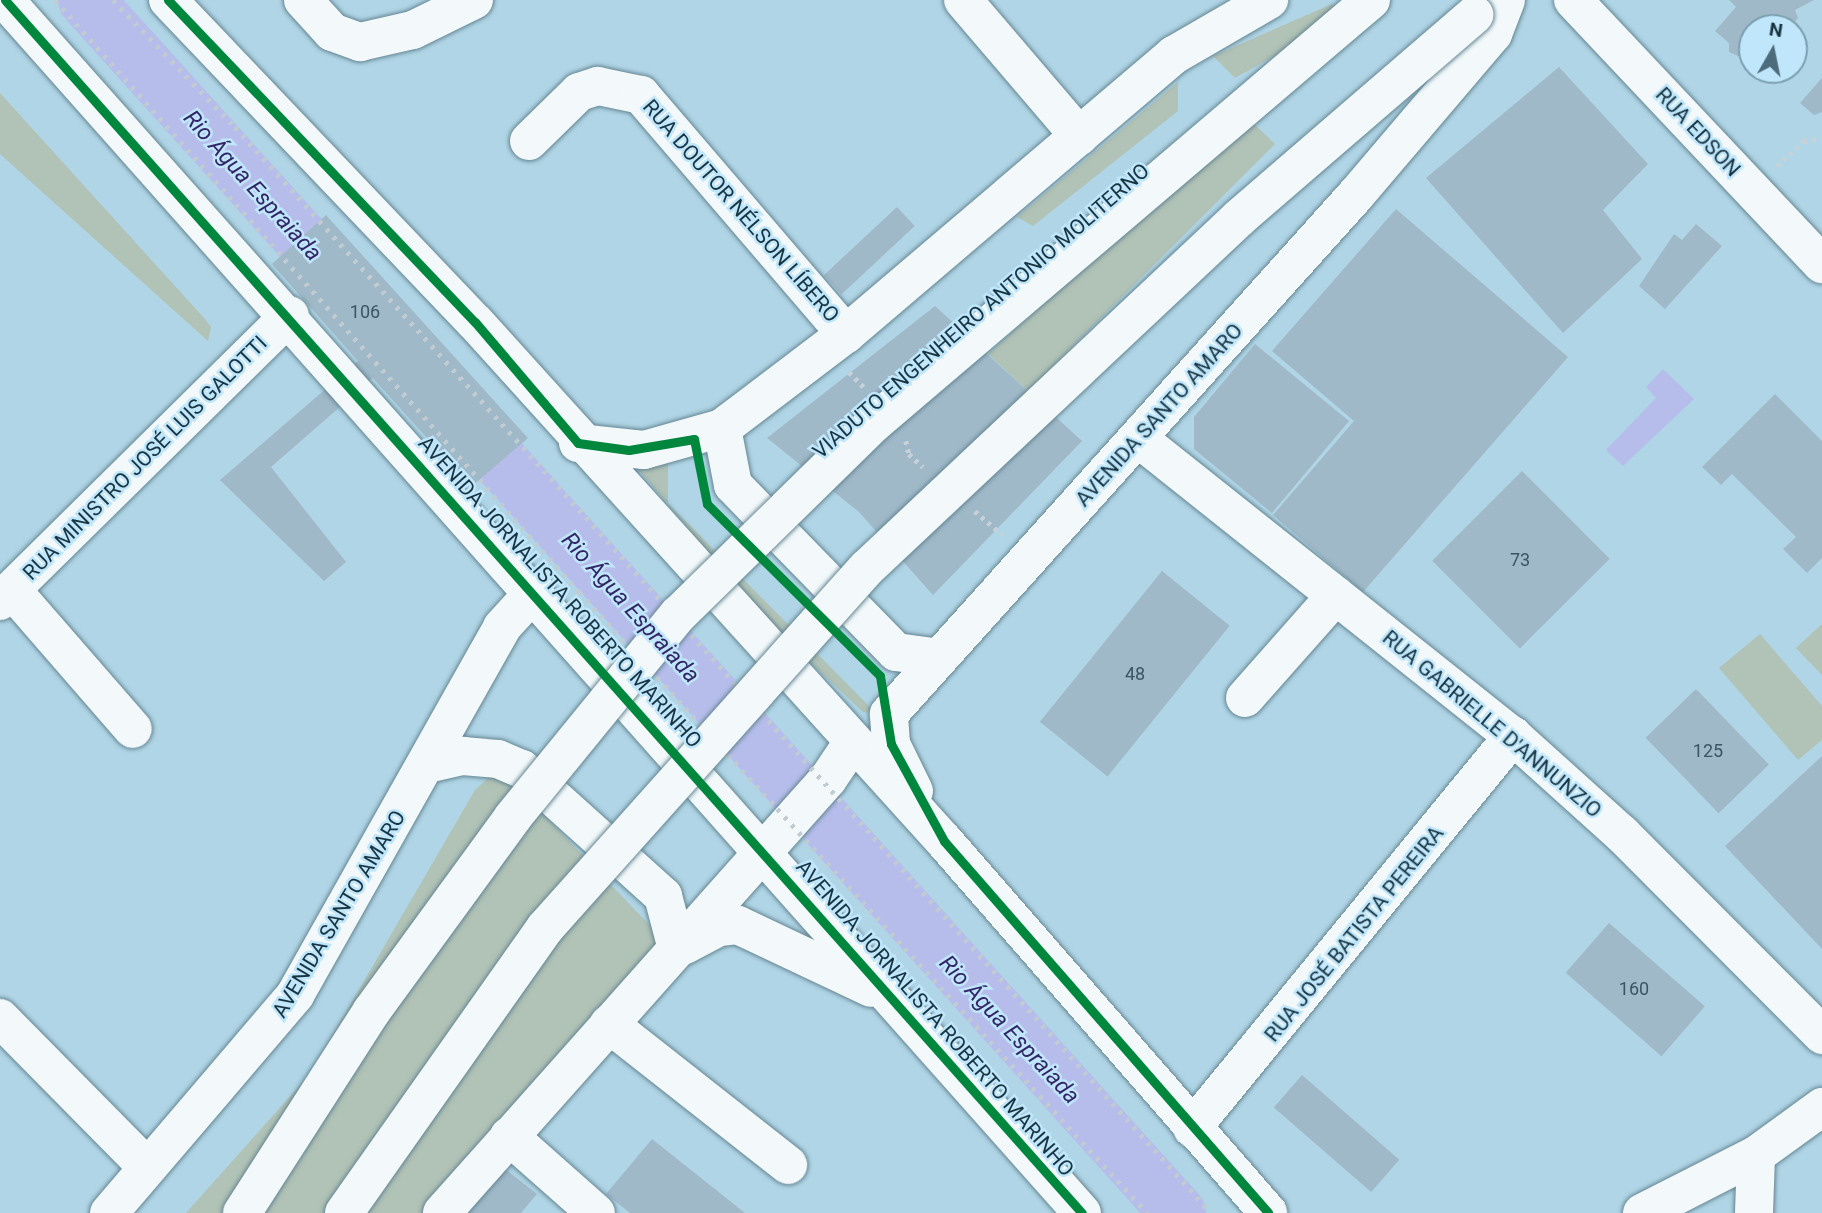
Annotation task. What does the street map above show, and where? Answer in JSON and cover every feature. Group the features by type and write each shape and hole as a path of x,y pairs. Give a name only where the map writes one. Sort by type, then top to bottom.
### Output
{"main road":[{"name":"AVENIDA JORNALISTA ROBERTO MARINHO","path":"5,0 536,591 777,836 893,1001 1082,1213"},
{"path":"168,0 475,322 578,443 944,841 1192,1129 1268,1213"},
{"path":"303,0 332,32 379,42 474,0"},
{"path":"963,0 1079,136"},
{"path":"578,443 643,450 722,428 836,341 1174,55 1269,0"},
{"name":"VIADUTO ENGENHEIRO ANTONIO MOLITERNO","path":"242,1213 371,1012 513,817 677,615 873,424 1371,0"},
{"name":"RUA EDSON","path":"1573,0 1822,264"},
{"path":"344,1213 545,928 867,568 1239,218 1492,5"},
{"name":"AVENIDA SANTO AMARO","path":"944,841 909,784 888,729 890,714 1139,439 1493,34 1492,5"},
{"name":"RUA DOUTOR NÉLSON LÍBERO","path":"529,141 579,92 598,86 641,95 836,341"},
{"name":"RUA MINISTRO JOSÉ LUIS GALOTTI","path":"6,595 290,315"},
{"path":"722,428 733,485 896,652 939,658"},
{"name":"RUA GABRIELLE D'ANNUNZIO","path":"1139,439 1513,736 1622,834 1822,1035"},
{"name":"AVENIDA SANTO AMARO","path":"109,1213 146,1166 234,1074 295,995 502,627 536,591"},
{"path":"1245,698 1336,594"},
{"path":"6,595 133,729"},
{"name":"RUA JOSÉ BATISTA PEREIRA","path":"1192,1129 1513,736"},
{"path":"442,1213 828,779 853,742"},
{"path":"427,764 463,756 498,759 522,769 663,896 677,949"},
{"path":"677,949 719,926 737,925 799,948 893,1001"},
{"path":"0,1018 146,1166"},
{"path":"609,1024 788,1165"},
{"path":"1642,1213 1756,1155 1822,1107"},
{"path":"509,1136 596,1213"},
{"path":"1754,1213 1756,1155"}],"path":[{"path":"1752,190 1804,141 1822,138"},
{"path":"836,341 868,391"},
{"path":"903,427 909,454 928,471"},
{"path":"967,504 1030,559"}],"green space":[{"path":"1332,4 1352,13 1235,78 1213,56"},
{"path":"1178,82 1178,111 1033,226 1017,217"},
{"path":"0,93 204,318 211,327 208,341 0,154"},
{"path":"1247,117 1275,144 1028,391 988,354"},
{"path":"632,462 668,462 668,503 877,714 863,712 769,624"},
{"path":"1822,624 1822,675 1796,648"},
{"path":"1760,634 1822,706 1822,740 1798,760 1719,668"},
{"path":"493,773 505,774 663,939 431,1213 186,1213 310,1074 475,790"}],"water":[{"path":"1663,369 1694,399 1623,466 1606,450 1656,398 1646,387"}],"building":[{"path":"1729,0 1814,0 1795,10 1796,14 1738,14 1738,56 1729,52 1729,43 1715,31 1736,7"},
{"path":"1559,67 1648,164 1603,210 1642,259 1563,333 1426,178"},
{"path":"1822,78 1822,112 1814,115 1800,103"},
{"path":"897,207 915,226 842,294 824,275"},
{"path":"1396,209 1568,357 1363,592 1273,515 1354,421 1272,351"},
{"path":"326,215 528,438 471,487 373,378 271,467 346,562 324,581 220,480 358,361 272,264"},
{"path":"1696,224 1722,246 1665,309 1639,286 1674,234 1682,240"},
{"path":"935,306 1082,441 933,595 859,512 767,438"},
{"path":"1255,344 1349,421 1272,513 1194,449 1194,417"},
{"path":"1775,394 1822,441 1822,558 1807,573 1783,549 1796,537 1732,474 1721,485 1702,467"},
{"path":"1522,471 1610,559 1520,648 1432,561"},
{"path":"1162,571 1230,626 1108,777 1040,722"},
{"path":"1696,689 1769,765 1719,813 1646,738"},
{"path":"1822,756 1822,949 1725,846"},
{"path":"1609,923 1705,1006 1662,1056 1566,973"},
{"path":"1302,1075 1399,1160 1371,1192 1274,1107"},
{"path":"652,1139 745,1213 630,1213 606,1194"},
{"path":"500,1165 537,1194 521,1213 462,1213"}],"waterway":[{"name":"Rio Água Espraiada","path":"86,0 353,296"},
{"name":"Rio Água Espraiada","path":"449,404 1178,1213"}],"railway":[{"path":"55,0 579,592 1147,1213"},
{"path":"113,0 235,127 1211,1213"}],"cycle path":[{"path":"5,0 1082,1213"},
{"path":"168,0 475,322 578,443 629,450 694,439 707,504 880,676 891,744 944,841 1268,1213"}]}
